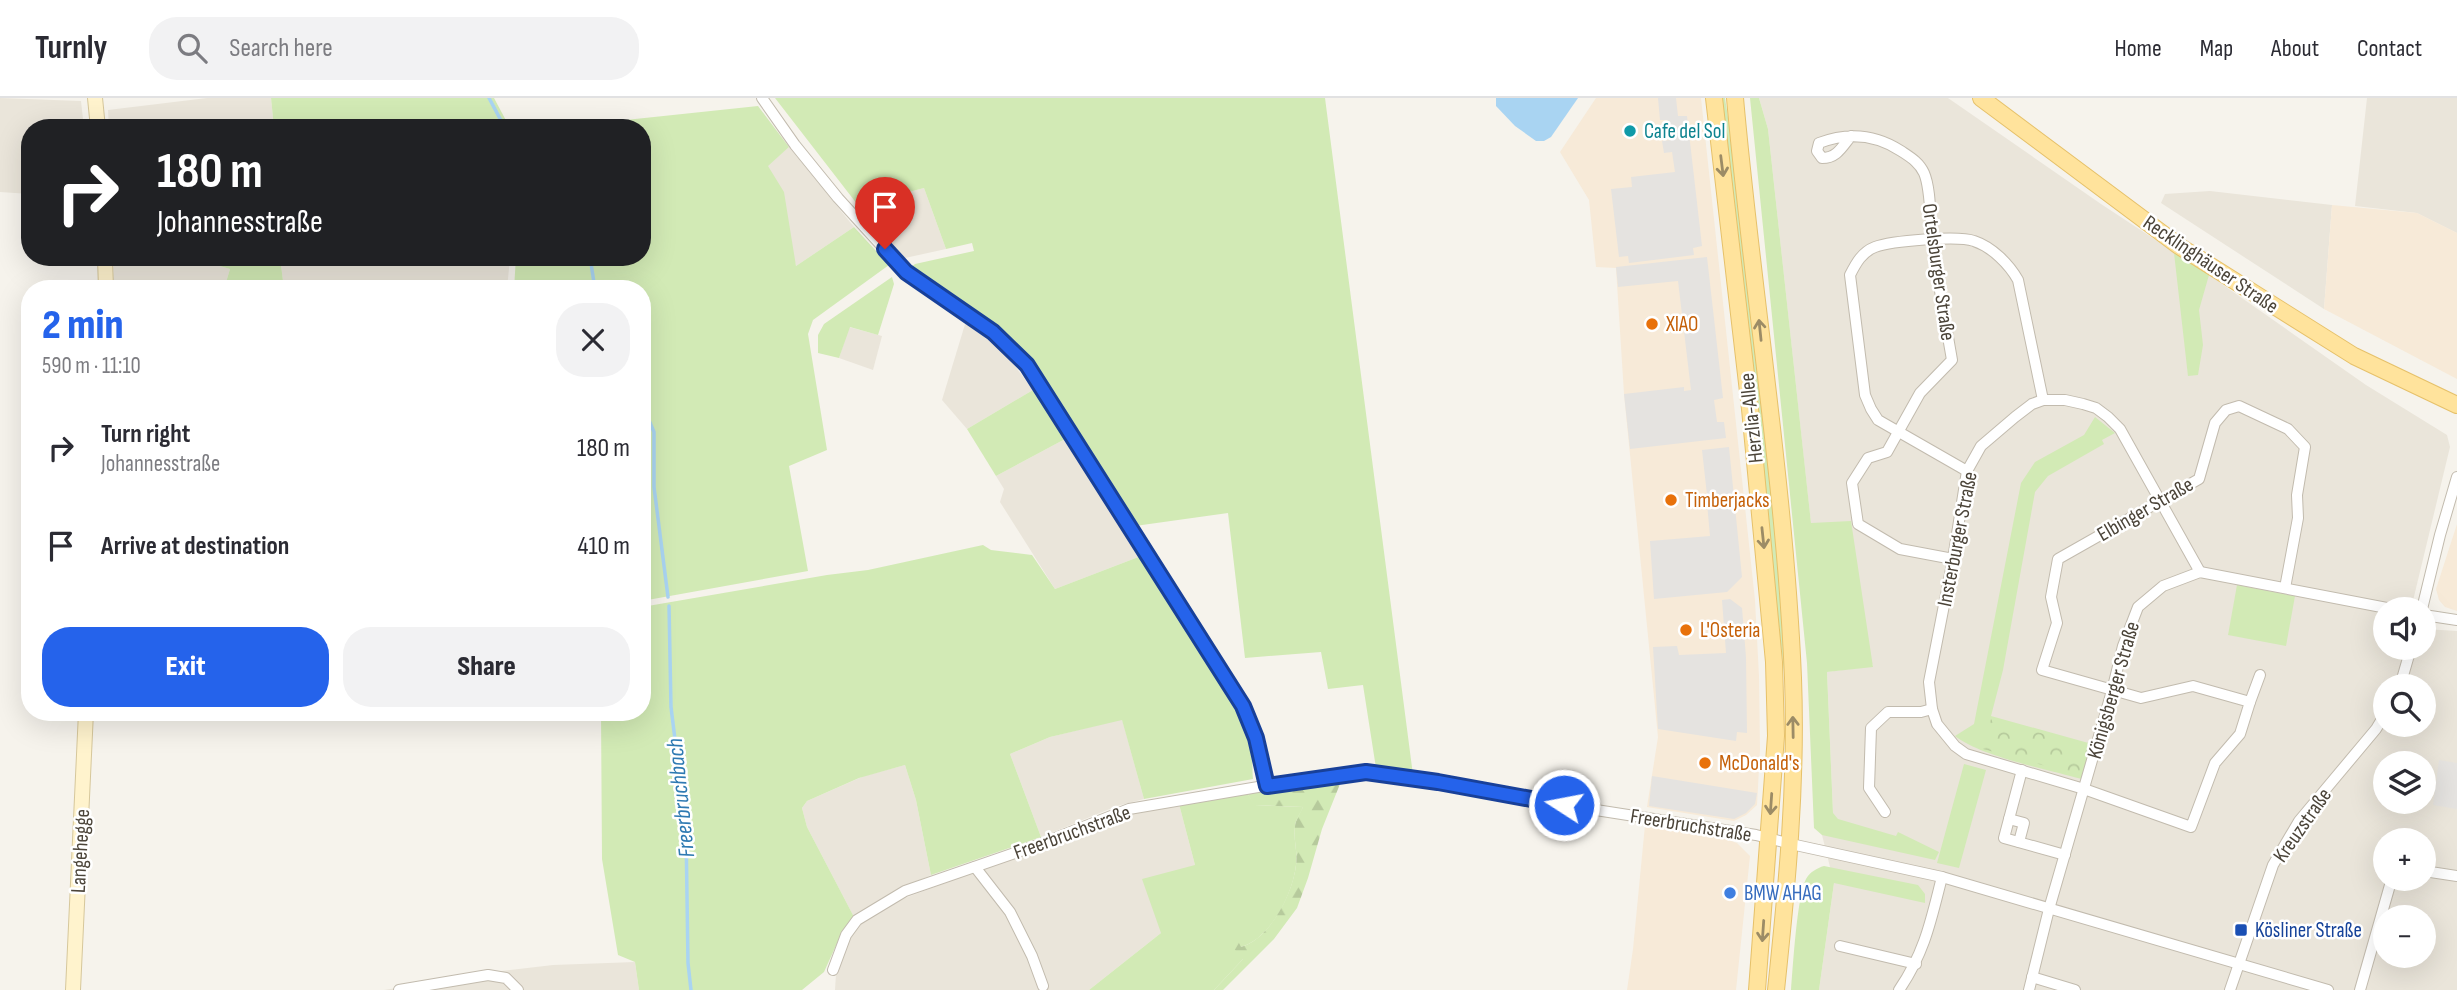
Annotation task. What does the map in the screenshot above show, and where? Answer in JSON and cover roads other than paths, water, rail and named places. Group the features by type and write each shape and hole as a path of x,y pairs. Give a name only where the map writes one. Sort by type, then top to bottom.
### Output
{"main road":[{"name":"Herzlia-Allee","path":"1714,98 1750,409 1774,662 1776,736 1757,990"},
{"name":"Herzlia-Allee","path":"1735,98 1783,535 1790,624 1794,744 1791,845 1776,990"},
{"name":"Recklinghäuser Straße","path":"1981,98 2179,246 2354,356 2457,405"}],"street":[{"path":"95,98 97,119"},
{"path":"762,98 795,145 838,198 900,265 993,332 1027,365 1243,706 1256,738 1267,786"},
{"name":"Ortelsburger Straße","path":"1851,136 1880,139 1919,164 1926,176 1952,360 1920,393 1887,452 1868,458 1853,482 1858,524 1900,549 1953,559"},
{"path":"1967,471 1878,420 1865,395 1850,275 1858,258 1875,247 1957,238 1975,241 2008,263 2018,280 2043,400 2066,400 2096,408 2120,429 2200,572 2373,605"},
{"name":"Insterburger Straße","path":"2043,400 2032,404 1981,446 1967,471 1929,682 1932,709 1945,735 1966,754 2084,789 2191,827 2215,763 2240,734 2250,702"},
{"name":"Elbinger Straße","path":"2112,691 2042,670 2057,623 2051,597 2058,559 2199,479 2215,423 2226,410 2239,406 2288,429 2305,447 2297,495 2298,518 2284,588"},
{"path":"2425,597 2457,477"},
{"name":"Königsberger Straße","path":"2029,990 2123,646 2138,607 2163,586 2200,572"},
{"path":"2436,617 2457,620"},
{"path":"2112,691 2141,698 2193,686 2250,702 2260,675"},
{"path":"1885,812 1869,788 1871,728 1888,712 1921,712 1932,709"},
{"name":"Langehegge","path":"73,990 86,721"},
{"name":"Kreuzstraße","path":"2230,990 2273,865 2299,821 2373,733"},
{"path":"2022,770 2004,838 2065,855"},
{"name":"Freerbruchstraße","path":"833,970 846,935 857,920 905,891 1129,808 1366,772 1756,835 1942,877 2328,990"},
{"path":"975,867 1010,912 1032,956 1043,986"},
{"path":"2436,873 2457,876"},
{"path":"1899,990 1916,964 1927,940 1942,877"},
{"path":"2360,990 2388,891"},
{"path":"1840,946 1916,964"},
{"path":"399,990 488,975 506,978 518,990"},
{"path":"2032,978 2075,990"}],"water":[{"path":"1496,98 1578,98 1551,137 1536,141 1515,126 1496,106"}],"waterway":[{"name":"Freerbruchbach","path":"489,98 500,119"},
{"name":"Freerbruchbach","path":"591,266 594,280"},
{"name":"Freerbruchbach","path":"651,425 654,432 654,487 668,597"},
{"name":"Freerbruchbach","path":"669,606 671,707 686,829 688,963 691,990"}],"place":[{"name":"Cafe del Sol","path":"1630,131"},
{"name":"XIAO","path":"1652,324"},
{"name":"Timberjacks","path":"1671,500"},
{"name":"L'Osteria","path":"1686,630"},
{"name":"McDonald's","path":"1705,763"},
{"name":"BMW AHAG","path":"1730,893"},
{"name":"Kösliner Straße","path":"2241,930"}]}
